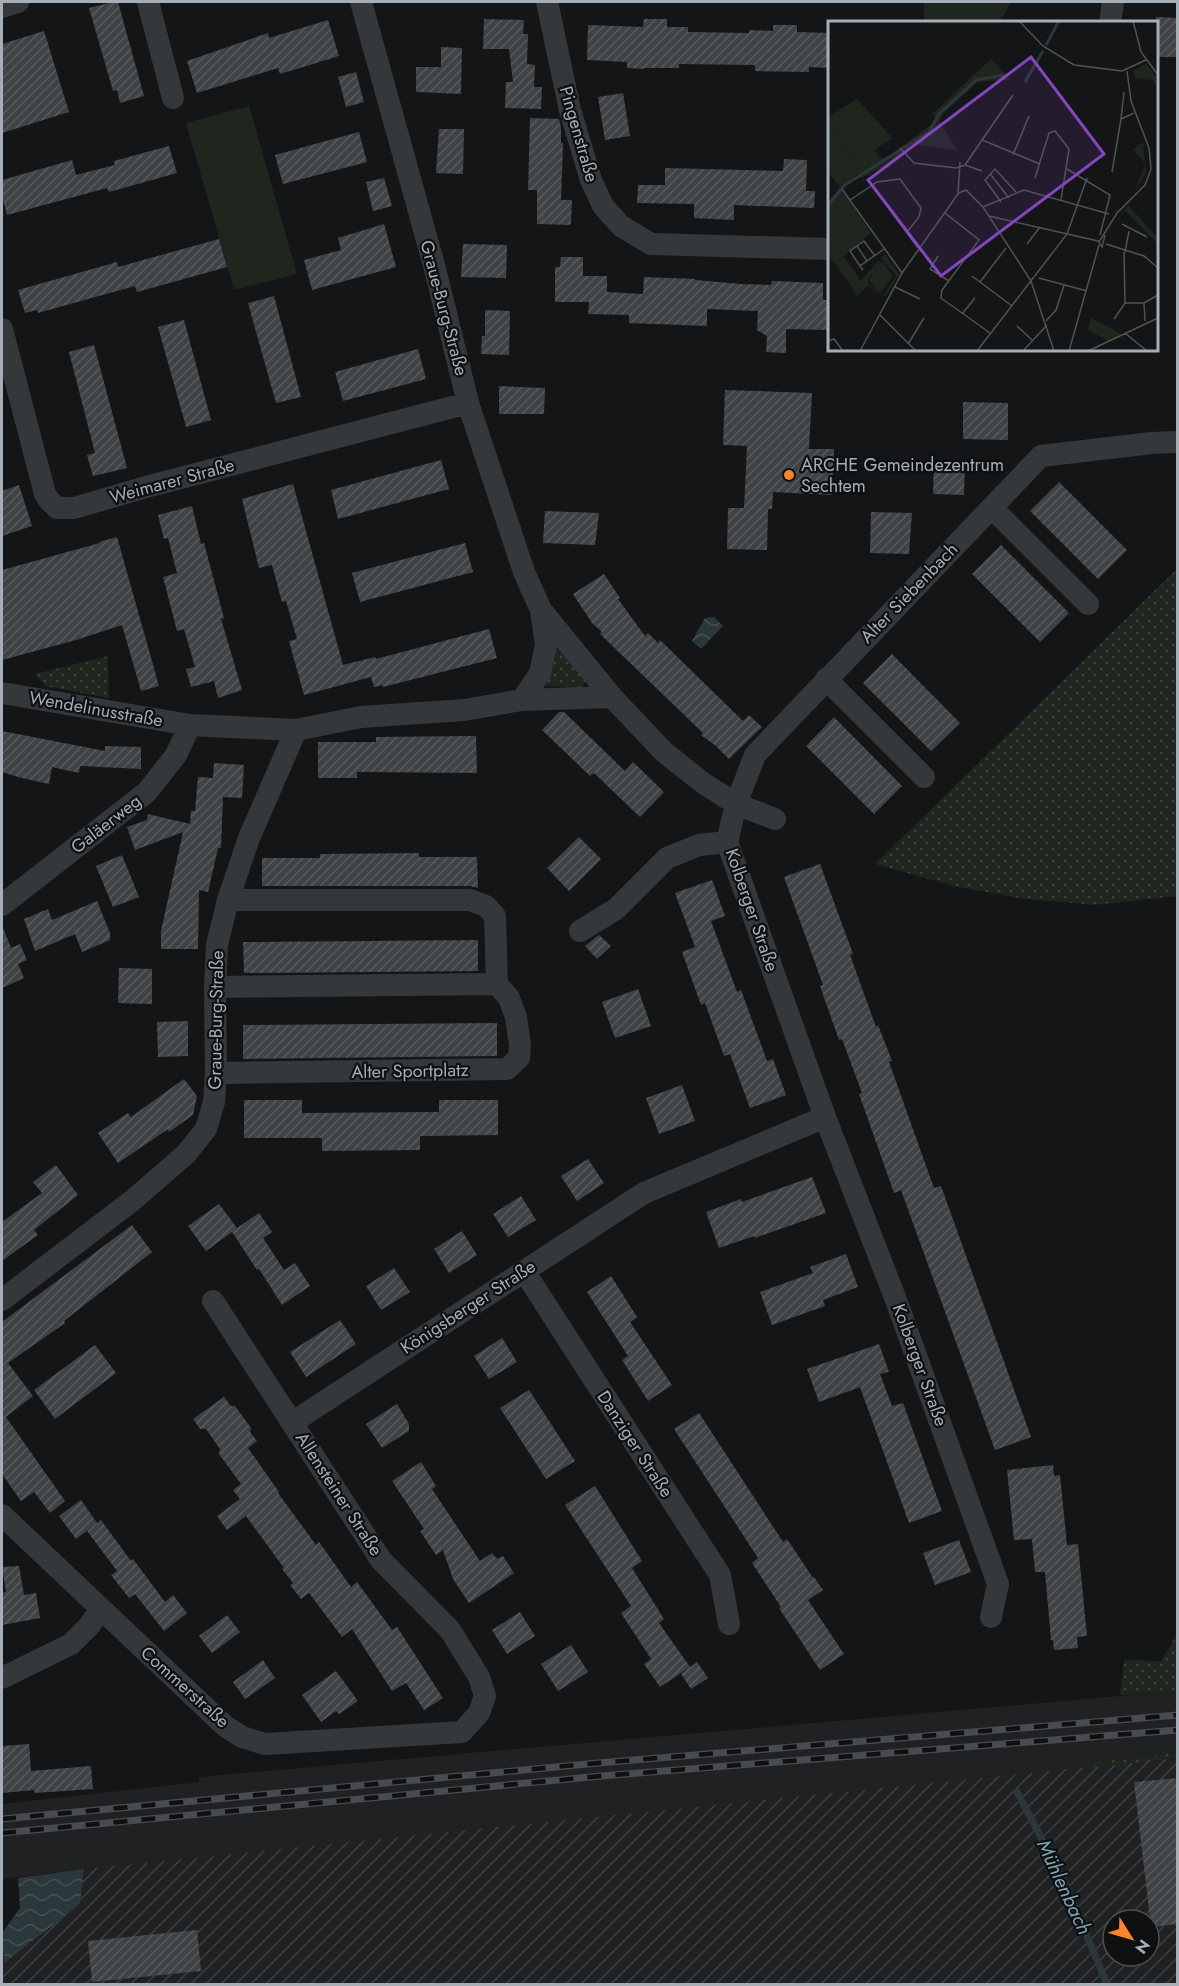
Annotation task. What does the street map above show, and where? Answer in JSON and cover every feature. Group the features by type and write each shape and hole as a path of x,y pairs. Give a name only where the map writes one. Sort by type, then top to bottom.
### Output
{"street":[{"path":"2,8 18,2"},
{"path":"148,2 173,98"},
{"name":"Graue-Burg-Straße","path":"361,2 435,269 468,402 524,572 541,610 612,697 664,752 703,783 736,804 775,819"},
{"name":"Pingenstraße","path":"547,2 570,110 591,180 603,206 621,226 651,244 828,249"},
{"path":"1110,21 1113,2"},
{"name":"Weimarer Straße","path":"2,329 45,494 57,508 74,508 468,402"},
{"name":"Alter Siebenbach","path":"736,804 754,755 1041,456 1178,442"},
{"path":"992,507 1088,604"},
{"name":"Graue-Burg-Straße","path":"522,700 540,673 546,645 541,610"},
{"path":"826,679 924,777"},
{"name":"Wendelinusstraße","path":"2,693 190,725"},
{"path":"190,725 296,730 361,717 464,710 522,700 612,697"},
{"name":"Galäerweg","path":"2,905 147,792 176,755 190,725"},
{"name":"Graue-Burg-Straße","path":"2,1300 133,1200 186,1155 206,1129 214,1102 216,1073 217,945 228,900 249,838 296,730"},
{"name":"Kolberger Straße","path":"736,804 727,842 825,1117 896,1300 998,1584 991,1617"},
{"path":"580,931 616,909 667,858 699,845 727,842"},
{"path":"215,987 497,984 495,916 486,906 470,900 228,900"},
{"name":"Alter Sportplatz","path":"216,1073 507,1069 519,1058 520,1045 516,1017 510,998 497,984"},
{"name":"Königsberger Straße","path":"293,1422 644,1193 825,1117"},
{"name":"Danziger Straße","path":"524,1271 720,1575 729,1624"},
{"name":"Allensteiner Straße","path":"213,1301 381,1560 450,1630 479,1677"},
{"name":"Commerstraße","path":"2,1515 225,1726 242,1737 264,1744 462,1732 479,1713 484,1696 479,1677"},
{"path":"2,1678 70,1644 90,1624 100,1609"}],"shaded area":[{"path":"924,2 1011,2 1001,21 924,21"},
{"path":"249,106 297,274 234,290 186,123"},
{"path":"1177,569 1177,896 1094,905 1019,898 954,886 875,864"},
{"path":"554,644 586,680 583,687 546,686"},
{"path":"108,656 109,698 45,686 35,674"},
{"path":"1177,1634 1177,1691 1120,1695 1124,1660 1161,1661"},
{"path":"1177,1691 1177,1753 1088,1763 1088,1768 2,1879 2,1804 199,1782 199,1778 220,1775"},
{"path":"1177,1753 1177,1758 1088,1768 1087,1763"},
{"path":"1177,1758 1177,1984 2,1984 2,1964 80,1904 84,1869"}],"water":[{"path":"714,617 723,626 701,649 692,641 705,618"},
{"path":"84,1869 80,1904 4,1963 2,1933 20,1908 18,1878"}],"building":[{"path":"118,2 144,96 120,103 117,90 113,91 89,8"},
{"path":"1156,17 1178,18 1178,57 1158,57 1158,21"},
{"path":"484,19 524,20 523,34 528,34 527,64 535,65 534,87 542,87 541,109 505,108 506,82 513,82 509,49 483,49"},
{"path":"644,19 667,19 667,27 688,27 688,32 749,33 749,30 773,31 773,25 797,25 797,32 828,33 828,68 809,67 809,72 755,71 755,65 679,64 679,68 643,69 627,68 627,62 587,60 588,25 643,27"},
{"path":"328,20 339,56 280,74 278,68 197,93 187,61 268,33 269,38"},
{"path":"44,31 69,112 2,133 2,44"},
{"path":"441,47 462,48 461,94 416,92 416,67 441,67"},
{"path":"356,72 364,102 346,107 338,77"},
{"path":"623,93 630,136 605,140 598,97"},
{"path":"530,118 559,119 561,143 563,143 561,200 572,200 571,224 569,225 537,224 537,190 528,190"},
{"path":"439,129 464,129 463,174 436,173"},
{"path":"359,132 367,162 283,184 275,155"},
{"path":"169,146 177,173 109,192 107,188 7,215 2,196 2,180 72,160 76,175 115,165 114,161"},
{"path":"784,159 807,160 806,191 815,191 814,208 734,205 734,220 694,218 694,204 637,203 638,185 665,185 665,168 783,171"},
{"path":"384,178 392,206 373,211 366,182"},
{"path":"384,224 396,267 312,290 304,260 341,250 338,238"},
{"path":"219,239 227,267 137,292 135,286 38,313 37,310 25,313 18,290 117,262 118,267"},
{"path":"463,244 507,245 506,278 461,277"},
{"path":"561,257 583,257 583,276 607,276 607,292 643,294 644,277 741,284 771,285 772,281 823,283 823,300 828,300 828,330 786,329 786,353 766,352 767,336 757,330 758,311 707,309 707,326 629,323 629,315 588,314 589,302 555,302 555,267 560,267"},
{"path":"274,296 301,397 276,403 248,303"},
{"path":"485,310 510,311 509,355 481,354 482,336 485,336"},
{"path":"184,320 211,420 186,427 158,327"},
{"path":"94,345 127,468 93,476 87,455 95,453 69,352"},
{"path":"418,349 426,379 343,401 335,372"},
{"path":"499,386 545,388 544,414 499,414"},
{"path":"725,390 812,393 809,449 834,449 832,495 773,492 772,509 768,509 767,550 727,549 728,508 744,508 747,446 723,445"},
{"path":"963,402 1008,403 1008,440 963,439"},
{"path":"441,460 449,489 338,519 331,490"},
{"path":"934,462 965,463 964,495 933,494"},
{"path":"1059,482 1127,550 1098,579 1030,511"},
{"path":"293,484 343,665 375,657 376,659 489,629 497,658 383,687 382,685 374,687 371,677 304,695 289,641 297,639 286,601 282,602 272,565 259,568 242,499"},
{"path":"19,485 32,526 2,536 2,491"},
{"path":"192,506 201,544 204,543 224,618 221,619 242,690 218,698 214,681 191,687 186,669 195,667 184,629 177,631 163,577 177,573 168,538 164,539 158,515"},
{"path":"545,511 599,513 595,545 543,543"},
{"path":"871,512 912,513 909,554 870,553"},
{"path":"117,537 159,686 141,691 122,625 2,660 2,570"},
{"path":"465,543 473,572 360,602 352,573"},
{"path":"1001,545 1069,613 1040,642 972,574"},
{"path":"604,574 620,598 618,599 645,636 648,633 658,643 660,640 743,721 749,715 762,727 729,759 701,735 703,733 600,634 602,632 592,623 573,594"},
{"path":"892,654 960,723 931,751 863,683"},
{"path":"559,712 564,712 625,771 633,762 664,792 640,817 594,773 590,776 542,730"},
{"path":"834,717 902,786 874,814 806,746"},
{"path":"2,731 105,751 105,746 141,747 141,769 80,766 79,773 52,767 49,784 18,777 2,772"},
{"path":"476,736 477,773 357,772 357,778 318,778 318,742 376,742 376,737"},
{"path":"214,763 244,765 242,798 223,797 221,848 218,848 208,892 199,890 198,949 161,949 161,931 183,832 135,850 127,827 147,820 148,814 190,824 191,811 195,811 198,777 213,778"},
{"path":"579,837 601,859 569,891 547,868"},
{"path":"419,853 419,857 477,857 478,888 470,886 262,886 262,858 320,858 320,854"},
{"path":"122,855 139,897 113,907 96,866"},
{"path":"820,864 853,954 850,955 876,1027 878,1025 892,1061 889,1062 934,1188 941,1186 1031,1437 995,1450 901,1190 894,1193 859,1094 862,1093 842,1039 839,1040 820,986 823,985 784,877"},
{"path":"712,880 725,916 711,921 737,992 741,990 767,1061 773,1059 786,1095 750,1108 730,1054 724,1056 705,1003 701,1005 682,952 695,947 675,893"},
{"path":"97,901 110,933 110,940 82,952 75,934 35,951 24,919 48,909 52,920"},
{"path":"2,925 11,948 20,944 27,960 18,964 24,978 2,988"},
{"path":"599,935 611,946 597,959 585,946"},
{"path":"478,940 478,971 244,973 243,942"},
{"path":"119,968 152,969 152,1004 118,1003"},
{"path":"638,989 651,1026 615,1038 602,1002"},
{"path":"188,1021 188,1056 158,1057 157,1022"},
{"path":"497,1023 497,1056 243,1059 243,1025"},
{"path":"184,1079 197,1096 193,1115 118,1163 98,1133 128,1113 131,1117"},
{"path":"682,1085 695,1121 659,1134 646,1098"},
{"path":"244,1100 302,1100 302,1113 439,1112 439,1100 498,1100 498,1135 420,1136 420,1150 322,1151 322,1138 244,1138"},
{"path":"588,1159 604,1183 577,1201 561,1176"},
{"path":"56,1165 78,1195 34,1230 38,1235 2,1261 2,1222 42,1193 33,1182"},
{"path":"812,1177 826,1213 719,1248 706,1212"},
{"path":"521,1196 536,1220 508,1237 493,1214"},
{"path":"219,1204 237,1228 259,1213 272,1232 263,1238 284,1270 295,1263 310,1286 282,1305 232,1232 206,1251 188,1226"},
{"path":"132,1225 152,1252 64,1321 65,1323 8,1363 33,1396 6,1417 65,1501 50,1513 34,1492 21,1501 2,1474 2,1322"},
{"path":"462,1231 477,1255 449,1273 434,1249"},
{"path":"846,1254 858,1287 823,1300 825,1306 772,1325 760,1292 813,1273 810,1267"},
{"path":"394,1268 410,1292 381,1310 366,1286"},
{"path":"611,1276 637,1317 630,1322 672,1385 648,1401 622,1360 628,1356 587,1292"},
{"path":"340,1320 356,1344 306,1377 290,1352"},
{"path":"502,1338 517,1362 489,1379 474,1356"},
{"path":"879,1344 889,1372 880,1374 892,1406 903,1403 942,1511 909,1523 860,1387 819,1402 807,1369"},
{"path":"95,1345 116,1373 55,1419 34,1390"},
{"path":"529,1390 575,1461 546,1479 500,1408"},
{"path":"224,1397 231,1406 235,1406 251,1428 250,1432 257,1441 248,1448 278,1493 316,1545 319,1542 351,1587 357,1582 392,1630 397,1627 443,1698 424,1710 406,1683 392,1691 352,1629 342,1637 309,1593 301,1599 290,1585 293,1583 282,1569 284,1568 246,1516 227,1530 217,1516 240,1499 233,1490 241,1484 219,1454 220,1449 206,1429 200,1429 193,1419"},
{"path":"397,1404 409,1424 409,1431 382,1448 366,1424"},
{"path":"699,1413 783,1542 787,1539 823,1590 808,1600 844,1654 820,1670 752,1563 758,1558 674,1429"},
{"path":"421,1462 436,1486 432,1489 480,1561 492,1553 497,1559 503,1556 514,1573 469,1603 453,1579 443,1550 436,1555 420,1531 424,1529 392,1481"},
{"path":"1053,1465 1054,1476 1060,1475 1067,1545 1078,1544 1087,1636 1077,1637 1078,1648 1054,1650 1053,1640 1051,1640 1045,1572 1035,1572 1032,1539 1014,1540 1007,1470"},
{"path":"595,1486 642,1561 632,1568 664,1619 659,1623 690,1667 660,1687 644,1664 651,1659 621,1613 631,1606 565,1505"},
{"path":"81,1500 97,1523 76,1539 59,1516"},
{"path":"101,1520 165,1602 173,1595 187,1613 164,1631 135,1594 129,1598 111,1575 117,1571 87,1531"},
{"path":"959,1540 971,1572 935,1585 923,1553"},
{"path":"19,1566 24,1595 36,1593 40,1618 2,1625 2,1593 6,1592 2,1567"},
{"path":"520,1612 535,1636 507,1654 492,1630"},
{"path":"227,1615 240,1632 212,1653 199,1636"},
{"path":"571,1645 588,1672 558,1691 541,1664"},
{"path":"263,1660 275,1678 245,1699 233,1682"},
{"path":"697,1662 708,1678 691,1689 681,1674"},
{"path":"336,1671 358,1701 339,1714 336,1711 321,1722 302,1695"},
{"path":"29,1744 31,1771 91,1766 93,1789 2,1793 2,1746"},
{"path":"1178,1778 1178,1924 1161,1926 1161,1908 1149,1908 1134,1782"},
{"path":"197,1930 201,1971 92,1982 88,1941"}],"waterway":[{"name":"Mühlenbach","path":"1017,1792 1063,1879 1107,1984"}],"railway":[{"path":"2,1819 598,1763 1178,1715"},
{"path":"2,1833 601,1776 1178,1730"}],"place":[{"name":"ARCHE Gemeindezentrum Sechtem","path":"789,475"}]}
